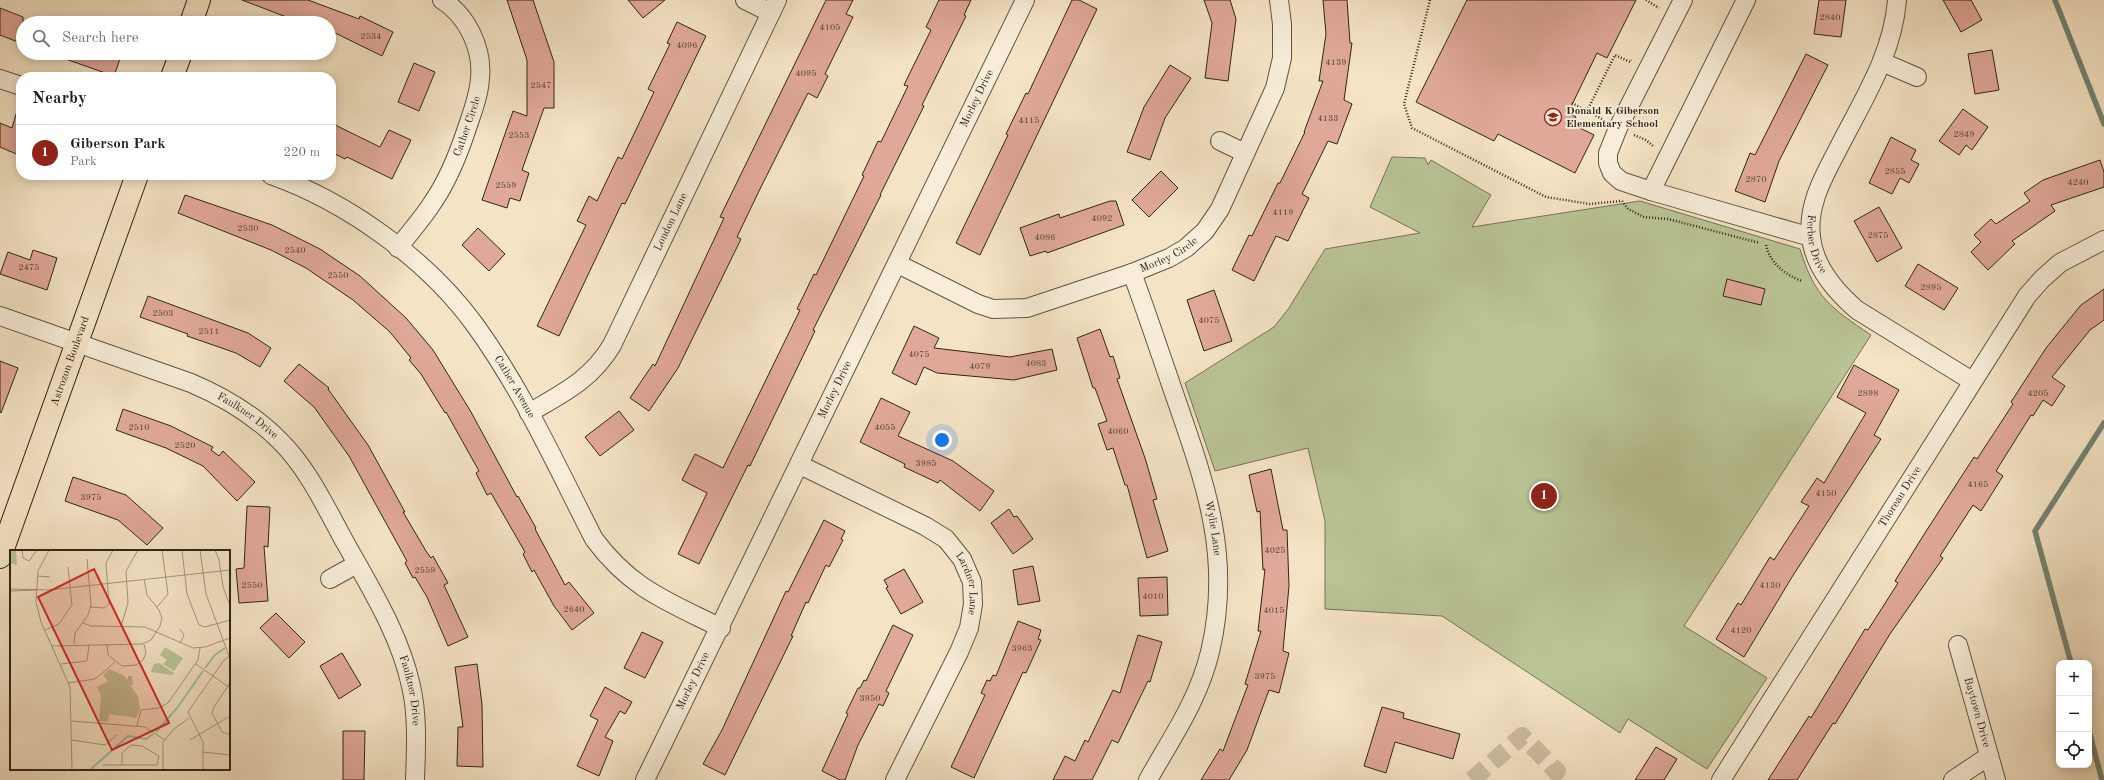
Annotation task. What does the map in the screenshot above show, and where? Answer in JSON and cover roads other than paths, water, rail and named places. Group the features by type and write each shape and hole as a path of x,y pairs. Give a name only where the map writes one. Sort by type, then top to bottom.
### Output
{"main road":[{"path":"193,16 199,0"},
{"path":"174,72 178,60"},
{"name":"Astrozon Boulevard","path":"6,552 76,344 135,180"}],"street":[{"name":"Cather Circle","path":"398,248 433,202 447,178 459,151 477,98 481,76 480,64 473,38 464,20 442,0"},
{"path":"744,0 774,6"},
{"name":"Morley Drive","path":"645,780 721,628 1025,0"},
{"name":"Morley Circle","path":"898,264 978,304 993,309 1010,310 1027,308 1132,273 1169,258 1186,248 1205,231 1220,209 1275,88 1282,58 1282,24 1279,0"},
{"path":"1683,0 1618,128 1608,153 1608,163 1612,173 1621,181 1651,192 1811,237"},
{"path":"1651,192 1746,0"},
{"name":"Ferber Drive","path":"1897,0 1892,32 1882,62 1816,192 1811,217 1811,237 1816,258 1826,278 1840,295 1857,310 1972,380"},
{"name":"London Lane","path":"529,413 573,387 590,374 602,362 612,345 774,6"},
{"path":"1882,62 1917,78"},
{"path":"0,79 16,84"},
{"path":"1220,141 1245,153"},
{"name":"Cather Avenue","path":"285,180 333,202 372,227 424,269 474,324 494,352 529,413 594,539 606,555 637,584 657,596 721,628"},
{"name":"Thoreau Drive","path":"1721,780 1972,380 2027,296 2042,279 2060,263 2104,240"},
{"name":"Wylie Lane","path":"1132,273 1200,470 1211,511 1218,549 1219,584 1216,620 1209,653 1199,686 1184,721 1148,780"},
{"name":"Faulkner Drive","path":"0,316 76,344 191,383 219,395 249,414 280,440 300,465 390,625 411,686 415,709 415,780"},
{"name":"Lardner Lane","path":"800,465 925,526 946,539 962,559 972,582 973,604 966,634 959,652 895,780"},
{"path":"330,579 357,564"},
{"name":"Baytown Drive","path":"1958,645 1996,780"},
{"path":"1953,780 1989,756"}],"waterway":[{"path":"2055,0 2104,124"},
{"path":"2070,660 2035,531 2104,423"},
{"path":"2089,732 2102,780"}],"tunnel":[{"path":"1472,780 1522,736 1557,771 1547,780"}],"place":[{"name":"Donald K Giberson Elementary School","path":"1553,117"},
{"name":"Giberson Park","path":"1544,496"}]}
